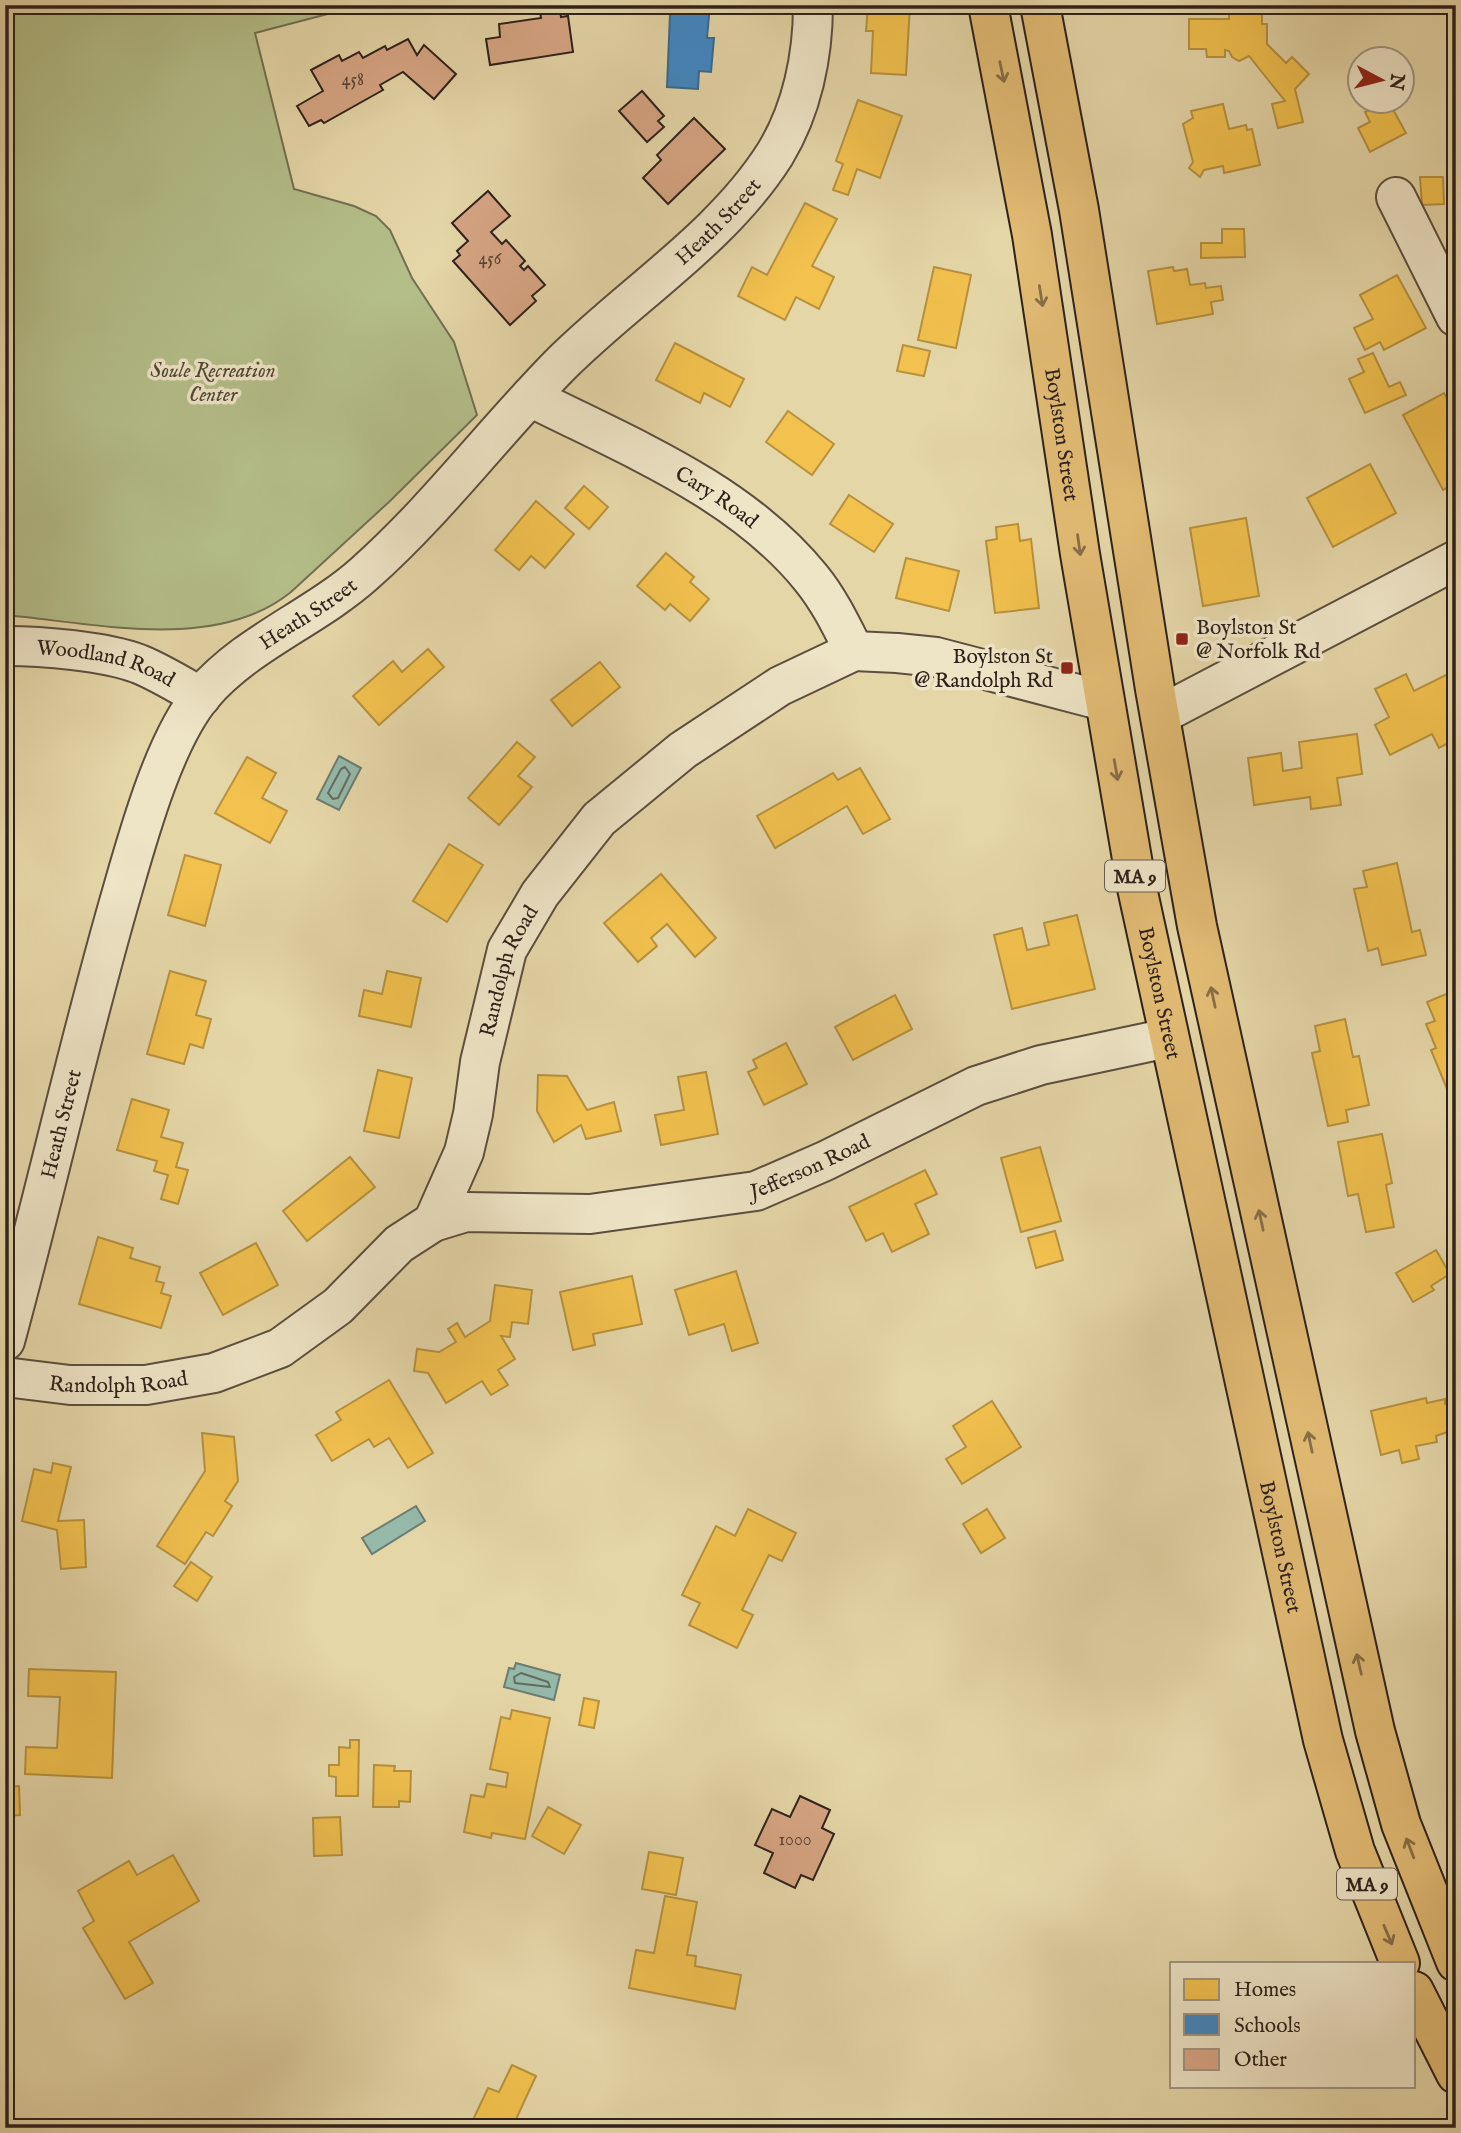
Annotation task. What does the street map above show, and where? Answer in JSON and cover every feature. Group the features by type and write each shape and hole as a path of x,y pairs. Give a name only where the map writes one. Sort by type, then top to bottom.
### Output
{"highway":[{"name":"Boylston Street","path":"988,5 1032,235 1128,839 1168,1038 1323,1740 1355,1851 1400,1962"},
{"name":"MA 9","path":"1040,5 1073,173 1160,715 1197,926 1363,1683 1401,1824 1456,1962"},
{"path":"1416,1995 1456,2074"}],"street":[{"name":"Heath Street","path":"5,1341 98,975 137,840 151,797 177,738 201,697 240,660 365,573 530,397 616,312 734,206 755,182 786,134 800,96 811,44 813,5"},
{"path":"1396,197 1456,317"},
{"name":"Cary Road","path":"530,397 718,496 768,532 810,577 834,610 853,651"},
{"path":"1160,715 1456,560"},
{"name":"Woodland Road","path":"5,646 76,652 135,663 159,673 201,697"},
{"name":"Randolph Road","path":"5,1377 70,1385 146,1385 214,1373 280,1348 338,1306 400,1244 433,1222 464,1152 473,1114 480,1062 507,950 540,894 599,819 683,750 780,686 853,651 936,657 1104,701"},
{"name":"Jefferson Road","path":"433,1222 466,1212 590,1214 756,1191 825,1161 976,1086 1041,1066 1168,1038"}],"green space":[{"name":"Soule Recreation Center","path":"5,5 362,5 255,33 294,189 354,206 376,216 390,230 412,278 454,342 477,415 390,501 291,592 261,611 227,622 191,628 154,629 5,615"}],"water":[{"path":"339,756 361,768 339,810 317,799"},
{"path":"416,1506 425,1521 372,1554 362,1538"},
{"path":"516,1663 560,1675 554,1700 504,1687 509,1668 514,1669"}],"building: Homes":[{"path":"868,5 910,5 906,75 871,73 873,31 866,31"},
{"path":"1229,7 1262,8 1262,24 1267,24 1267,44 1286,63 1292,57 1309,74 1295,89 1303,122 1278,128 1272,104 1285,101 1249,56 1239,61 1225,50 1225,57 1207,57 1206,49 1189,49 1189,19 1229,19"},
{"path":"858,100 902,116 880,178 857,169 848,195 833,190 843,164 836,161"},
{"path":"1223,104 1229,129 1246,125 1247,130 1252,129 1260,165 1224,173 1223,166 1204,170 1200,177 1189,168 1193,162 1183,124 1193,118 1191,111"},
{"path":"1367,116 1397,116 1406,133 1370,152 1358,128 1370,122"},
{"path":"1420,177 1443,177 1444,204 1422,205"},
{"path":"805,203 837,219 812,266 834,277 819,309 796,297 785,320 738,296 752,267 767,275"},
{"path":"1222,229 1244,229 1245,257 1201,258 1201,243 1222,243"},
{"path":"934,267 971,275 956,348 918,340"},
{"path":"1173,267 1174,271 1187,269 1190,285 1205,283 1206,288 1221,286 1223,300 1211,302 1213,314 1157,324 1148,271"},
{"path":"1397,275 1426,328 1384,350 1380,342 1365,350 1354,328 1373,319 1360,295"},
{"path":"675,343 744,379 730,407 704,393 700,403 656,380"},
{"path":"903,345 930,351 924,376 897,371"},
{"path":"1373,353 1389,387 1400,382 1406,395 1365,413 1349,379 1364,372 1358,359"},
{"path":"1444,393 1456,415 1456,483 1443,490 1403,415"},
{"path":"788,411 834,444 812,475 766,442"},
{"path":"1370,464 1396,513 1333,547 1307,498"},
{"path":"584,486 608,507 589,529 565,508"},
{"path":"849,495 893,524 874,552 830,524"},
{"path":"536,501 574,534 545,568 531,556 519,570 495,550"},
{"path":"1246,518 1259,596 1203,606 1190,528"},
{"path":"1018,524 1020,541 1031,539 1039,608 995,613 986,541 997,539 996,527"},
{"path":"666,553 694,577 690,582 709,599 690,621 670,604 665,610 637,586"},
{"path":"906,558 959,571 949,611 896,598"},
{"path":"428,649 444,667 379,725 353,696 393,661 402,672"},
{"path":"600,662 620,687 572,726 551,700"},
{"path":"1456,670 1456,739 1439,748 1432,734 1390,755 1375,725 1389,717 1375,689 1406,674 1414,691"},
{"path":"1357,734 1362,774 1337,778 1341,805 1311,809 1310,797 1254,805 1248,758 1281,753 1283,771 1302,768 1299,742"},
{"path":"517,742 535,757 518,776 532,787 499,825 468,798"},
{"path":"247,757 276,773 262,798 287,811 270,843 215,813"},
{"path":"860,768 890,819 863,834 847,806 775,848 757,816 833,773 838,780"},
{"path":"449,844 483,865 447,922 413,901"},
{"path":"185,855 221,865 205,926 168,915"},
{"path":"1397,863 1412,932 1420,930 1426,955 1382,965 1378,948 1368,951 1354,889 1367,887 1363,871"},
{"path":"661,874 716,938 695,957 667,924 651,938 657,946 638,962 604,923"},
{"path":"1077,915 1095,989 1012,1009 994,935 1022,928 1027,950 1049,945 1044,923"},
{"path":"170,971 206,981 196,1015 211,1019 203,1048 190,1044 184,1064 147,1054"},
{"path":"387,971 421,978 411,1027 359,1016 364,990 382,994"},
{"path":"1456,990 1456,1086 1447,1089 1431,1050 1436,1048 1426,1024 1435,1021 1427,1002"},
{"path":"895,995 912,1029 853,1060 835,1027"},
{"path":"1345,1019 1353,1057 1359,1056 1369,1105 1346,1110 1348,1122 1328,1126 1312,1053 1320,1051 1315,1026"},
{"path":"786,1043 807,1084 764,1105 748,1072 757,1068 753,1060"},
{"path":"378,1070 412,1078 399,1138 364,1131"},
{"path":"706,1072 718,1134 661,1145 655,1115 684,1110 678,1077"},
{"path":"538,1075 567,1076 587,1110 614,1102 621,1131 586,1139 581,1125 554,1142 537,1111"},
{"path":"132,1099 169,1110 161,1137 183,1143 176,1167 188,1170 178,1204 161,1199 168,1175 154,1171 157,1161 117,1150"},
{"path":"1382,1134 1392,1183 1386,1185 1394,1227 1366,1232 1358,1194 1348,1196 1338,1142"},
{"path":"1040,1147 1061,1221 1021,1232 1001,1158"},
{"path":"350,1157 375,1187 307,1241 283,1211"},
{"path":"925,1170 937,1194 915,1204 929,1234 892,1252 883,1233 866,1241 849,1207"},
{"path":"1055,1231 1063,1260 1036,1268 1028,1238"},
{"path":"98,1237 133,1248 130,1258 160,1267 156,1281 164,1283 161,1293 171,1296 161,1328 79,1304"},
{"path":"256,1243 278,1285 223,1315 200,1273"},
{"path":"1436,1250 1450,1274 1431,1286 1434,1290 1413,1302 1396,1273"},
{"path":"736,1271 758,1343 732,1351 724,1324 689,1335 675,1290"},
{"path":"632,1276 642,1324 593,1334 595,1345 573,1350 560,1292"},
{"path":"495,1285 532,1290 528,1324 512,1322 510,1337 501,1336 515,1359 498,1370 508,1385 491,1395 482,1381 446,1403 428,1373 414,1371 417,1349 439,1352 456,1342 448,1329 457,1323 465,1337 490,1321"},
{"path":"389,1380 433,1453 408,1468 389,1438 374,1447 369,1439 332,1461 316,1435 341,1420 336,1412"},
{"path":"1426,1398 1427,1403 1445,1399 1445,1404 1456,1401 1456,1429 1436,1436 1437,1442 1416,1446 1419,1459 1402,1463 1399,1450 1381,1455 1371,1411"},
{"path":"992,1401 1021,1447 962,1484 946,1459 966,1447 953,1426"},
{"path":"202,1433 234,1437 238,1481 225,1501 232,1506 213,1536 206,1532 185,1564 157,1546 205,1471"},
{"path":"53,1463 71,1467 58,1521 84,1520 86,1567 61,1569 57,1530 22,1521 34,1469 51,1473"},
{"path":"748,1509 796,1533 782,1561 769,1555 742,1610 753,1615 737,1648 689,1625 700,1603 682,1595 716,1526 735,1536"},
{"path":"987,1509 1005,1538 981,1553 963,1524"},
{"path":"191,1562 212,1577 197,1601 174,1586"},
{"path":"29,1669 116,1672 112,1778 25,1774 26,1747 57,1748 60,1697 28,1696"},
{"path":"584,1698 599,1701 594,1728 579,1725"},
{"path":"512,1710 550,1718 525,1839 492,1833 491,1838 464,1832 471,1795 484,1797 487,1784 506,1787 508,1773 490,1769 501,1717 510,1719"},
{"path":"350,1740 359,1740 358,1796 336,1796 336,1777 329,1776 329,1765 339,1765 339,1747 350,1748"},
{"path":"374,1765 395,1766 394,1771 411,1771 410,1802 399,1801 399,1807 373,1807"},
{"path":"19,1786 20,1815 5,1816 5,1787"},
{"path":"548,1807 581,1825 564,1854 532,1836"},
{"path":"340,1817 342,1855 314,1856 313,1818"},
{"path":"649,1852 683,1858 676,1895 642,1889"},
{"path":"173,1855 199,1901 129,1942 153,1983 125,1999 83,1928 94,1921 78,1891 129,1861 137,1875"},
{"path":"665,1896 697,1902 687,1955 696,1956 695,1966 741,1975 735,2009 629,1988 636,1950 654,1953"},
{"path":"512,2065 536,2076 512,2128 470,2126 488,2088 499,2092"}],"building: Schools":[{"path":"661,5 710,5 707,38 714,38 711,72 699,71 698,89 667,87 670,14 662,14"}],"building: Other":[{"path":"539,5 559,5 561,17 568,16 573,52 490,65 486,39 500,37 499,24 541,18"},
{"path":"408,39 417,55 424,45 456,74 434,99 403,72 380,85 383,90 324,123 321,120 309,126 297,106 323,91 311,70 339,55 342,61 359,52 363,58 385,46 387,50"},
{"path":"642,91 664,116 658,121 664,127 647,142 619,111"},
{"path":"694,118 725,149 668,204 643,178 661,160 657,155"},
{"path":"488,191 510,216 491,232 502,244 506,240 525,261 520,266 524,270 528,266 545,285 532,296 536,301 510,325 453,261 460,255 457,251 468,241 452,223"},
{"path":"800,1796 830,1810 822,1828 834,1834 813,1880 801,1875 795,1888 764,1873 773,1853 755,1845 772,1809 790,1817"}],"place":[{"name":"Boylston St @ Norfolk Rd","path":"1182,639"},
{"name":"Boylston St @ Randolph Rd","path":"1067,668"}]}
